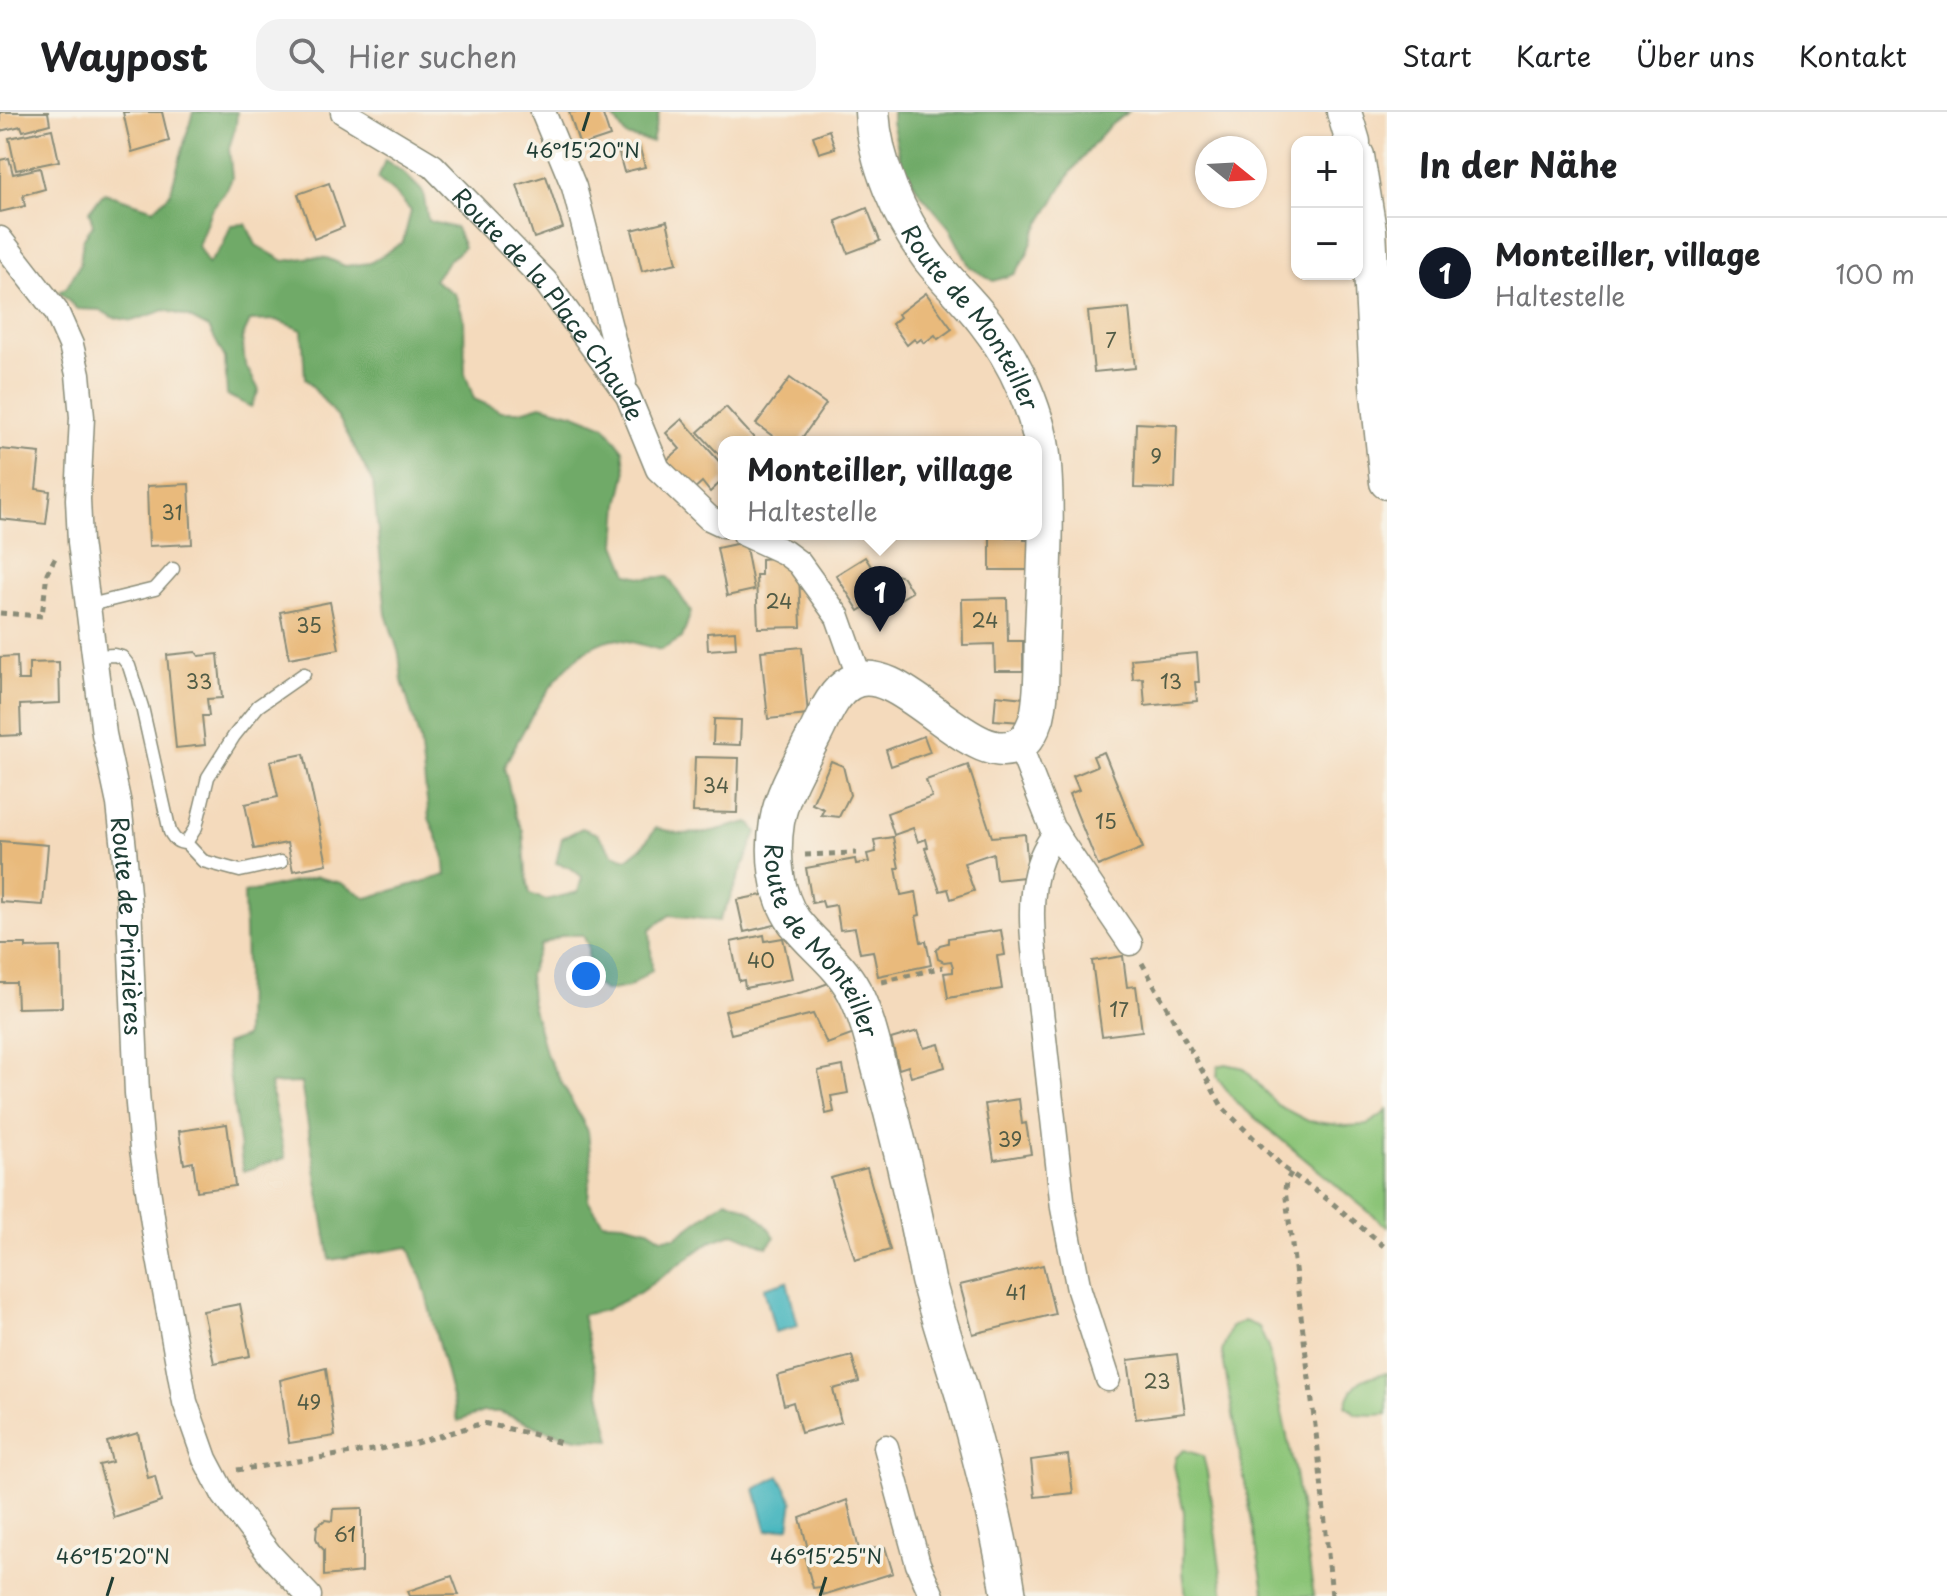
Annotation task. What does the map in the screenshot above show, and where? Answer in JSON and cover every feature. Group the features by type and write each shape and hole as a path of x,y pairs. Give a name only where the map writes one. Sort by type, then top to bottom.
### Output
{"street":[{"name":"Route de la Place Chaude","path":"343,112 433,166 545,281 628,396 658,469 709,518 718,522"},
{"path":"543,112 574,187 628,396"},
{"name":"Route de Monteiller","path":"872,112 885,173 905,219 929,257 987,325 1003,350 1026,394 1041,436"},
{"path":"1344,112 1351,136"},
{"path":"1363,189 1371,245 1377,384 1387,482"},
{"name":"Route de Prinzières","path":"0,239 56,311 76,360 82,417 78,499 80,542 104,734 119,804 124,849 137,1093 146,1180 185,1402 199,1444 234,1509 271,1556 309,1596"},
{"name":"Route de Monteiller","path":"1019,744 1033,728 1039,705 1044,582 1042,440"},
{"path":"758,540 799,563 838,617 860,679 874,678 895,686 978,742 997,748 1019,744 1052,828 1130,943"},
{"name":"Route de Monteiller","path":"860,679 847,684 838,693 779,809 776,826 778,882 795,922 840,969 855,992 870,1034 902,1157 928,1280 982,1468 1009,1596"},
{"path":"1056,833 1043,854 1032,898 1031,919 1065,1219 1079,1290 1108,1379"},
{"path":"886,1447 918,1564 932,1596"}],"lane":[{"path":"87,604 155,589 173,569"},
{"path":"95,656 122,657 129,666 174,839 186,843 203,861 240,871 281,862"},
{"path":"186,843 196,827 208,777 234,736 258,706 304,674"}],"path":[{"path":"0,613 42,616 45,582 51,564 64,548 80,542"},
{"path":"776,854 856,853"},
{"path":"1130,943 1223,1108 1291,1173 1387,1249"},
{"path":"855,992 943,967"},
{"path":"1291,1173 1285,1190 1318,1449 1332,1596"},
{"path":"213,1474 413,1444 483,1423 561,1443"}],"green space":[{"path":"193,112 237,112 229,148 232,178 211,210 198,246 208,264 223,245 231,225 246,224 256,245 284,261 312,257 327,258 345,266 370,263 403,242 411,211 378,179 385,160 423,192 428,221 456,228 464,247 448,261 434,280 455,294 464,319 465,373 474,399 501,411 521,411 541,405 605,426 623,450 626,474 619,504 616,544 628,574 646,578 668,577 691,612 682,638 661,650 613,639 595,645 578,657 548,691 504,767 516,817 523,831 530,894 546,900 578,892 582,877 571,868 556,863 562,838 582,828 598,834 613,854 627,859 642,847 656,828 681,834 705,833 749,822 757,832 719,921 670,915 650,929 652,970 629,987 606,991 588,979 588,946 583,935 563,935 540,945 529,975 531,1001 545,1052 588,1131 591,1162 588,1200 603,1222 648,1229 662,1238 676,1237 726,1200 754,1213 775,1237 767,1247 734,1233 710,1242 639,1293 605,1310 582,1315 611,1440 577,1438 545,1430 500,1412 483,1412 458,1421 423,1283 409,1247 330,1260 301,1083 270,1084 285,1158 243,1171 225,1044 245,1037 244,893 317,877 341,883 367,898 446,875 444,854 429,818 420,741 386,614 373,483 340,420 305,378 302,330 276,320 250,321 242,338 245,364 259,390 251,407 227,395 225,358 209,328 165,310 132,321 112,317 100,310 77,309 59,292 67,287 80,264 83,239 93,225 89,211 104,193 154,209 170,194"},
{"path":"610,112 659,112 652,142 626,136"},
{"path":"892,112 1128,112 1108,127 1071,172 1035,232 1028,253 1015,274 993,281 970,267 949,227 920,193 902,165"},
{"path":"1226,1064 1244,1068 1277,1105 1308,1121 1367,1125 1387,1109 1387,1227 1237,1103 1217,1077 1218,1066"},
{"path":"1244,1321 1259,1327 1268,1348 1295,1473 1314,1596 1265,1596 1222,1352 1231,1327"},
{"path":"1387,1373 1387,1414 1356,1414 1346,1405 1356,1385 1371,1376"},
{"path":"1184,1450 1203,1456 1224,1596 1186,1596 1183,1571 1184,1512 1174,1466 1176,1457"}],"water":[{"path":"787,1281 798,1326 775,1332 764,1288"},
{"path":"779,1476 793,1501 789,1527 767,1531 755,1489"}],"building":[{"path":"0,112 48,112 50,124 23,131 21,126 0,131"},
{"path":"123,112 162,112 169,141 132,152"},
{"path":"569,112 602,112 610,136 580,146"},
{"path":"52,129 59,161 16,170 9,138"},
{"path":"829,130 835,148 819,153 813,136"},
{"path":"639,145 645,167 624,172 618,150"},
{"path":"9,158 13,174 40,168 45,189 23,195 25,206 0,212 0,160"},
{"path":"546,176 563,228 534,238 517,185"},
{"path":"329,183 344,227 314,239 298,194"},
{"path":"867,208 880,241 848,253 836,221"},
{"path":"667,221 677,263 642,271 632,230"},
{"path":"926,293 952,329 938,339 935,335 924,343 921,339 917,342 914,339 907,345 892,324 900,317 898,314"},
{"path":"1129,308 1135,368 1094,372 1088,312"},
{"path":"790,378 826,404 803,436 773,436 756,424"},
{"path":"726,407 752,436 718,436 718,454 698,432"},
{"path":"682,419 718,460 718,485 710,492 702,482 693,490 667,460 680,449 666,433"},
{"path":"1136,423 1177,425 1175,489 1134,488"},
{"path":"0,449 40,453 36,489 50,491 46,524 0,519"},
{"path":"189,484 192,544 149,546 147,486"},
{"path":"990,540 1032,540 1032,570 990,570"},
{"path":"745,542 754,590 727,596 717,548"},
{"path":"786,557 799,572 801,627 758,628 756,575 761,575 761,559"},
{"path":"865,557 872,568 903,577 912,592 897,601 891,591 859,611 836,575"},
{"path":"1007,598 1008,641 1023,641 1023,671 995,671 994,644 963,645 962,599"},
{"path":"330,602 339,649 289,658 280,612"},
{"path":"735,631 736,648 708,650 707,633"},
{"path":"802,647 808,715 768,719 761,651"},
{"path":"196,652 199,656 218,654 222,698 207,699 209,716 202,716 205,745 176,748 167,655"},
{"path":"1197,653 1197,701 1145,706 1143,678 1133,679 1131,659"},
{"path":"17,656 18,680 29,680 29,663 59,662 60,703 20,705 21,735 0,736 0,657"},
{"path":"996,695 1024,698 1022,722 994,720"},
{"path":"714,719 741,720 740,745 713,744"},
{"path":"924,736 930,752 891,766 886,750"},
{"path":"1104,752 1143,848 1098,866 1069,794 1079,790 1073,776 1097,766 1093,756"},
{"path":"304,754 327,864 293,871 287,843 254,849 245,804 278,797 270,761"},
{"path":"695,757 739,758 737,813 693,812"},
{"path":"831,761 843,766 850,795 839,817 821,815 824,809 812,804"},
{"path":"968,765 992,837 1025,834 1028,870 1024,871 1024,877 996,880 993,853 964,863 974,891 951,899 948,889 940,891 925,848 928,847 926,839 918,842 913,828 894,835 887,813 932,797 926,780"},
{"path":"893,837 901,895 916,892 921,942 926,941 931,965 878,976 873,951 860,953 855,928 840,930 836,905 824,907 822,901 812,903 806,868 855,859 856,864 869,862 867,854 876,852 874,840"},
{"path":"0,841 48,845 43,905 0,902"},
{"path":"772,893 779,924 744,932 737,900"},
{"path":"1001,930 1005,955 997,956 1002,989 948,998 944,973 953,972 953,967 951,961 938,959 936,950 948,943 948,938"},
{"path":"764,935 765,941 783,938 792,979 745,988 744,980 739,981 731,942"},
{"path":"0,944 26,944 26,948 61,947 62,1007 17,1008 16,983 0,983"},
{"path":"1123,956 1127,987 1136,986 1142,1031 1102,1036 1092,961"},
{"path":"834,981 857,1033 827,1044 813,1014 731,1034 725,1011 807,991"},
{"path":"918,1031 924,1048 939,1044 945,1067 911,1077 908,1066 899,1069 891,1039"},
{"path":"843,1066 848,1093 831,1096 834,1112 826,1114 818,1071"},
{"path":"1019,1099 1031,1154 994,1160 985,1104"},
{"path":"227,1124 235,1186 197,1191 193,1162 184,1164 179,1131"},
{"path":"867,1168 890,1250 855,1260 831,1178"},
{"path":"1043,1265 1055,1314 973,1334 960,1285"},
{"path":"240,1304 250,1356 214,1363 203,1311"},
{"path":"1177,1354 1185,1413 1136,1419 1128,1360"},
{"path":"852,1356 859,1382 833,1389 841,1422 801,1433 793,1402 784,1405 777,1376"},
{"path":"326,1368 335,1436 289,1443 280,1380"},
{"path":"138,1433 148,1478 155,1476 161,1502 114,1518 99,1465 112,1462 107,1442"},
{"path":"1068,1455 1073,1493 1035,1497 1031,1460"},
{"path":"847,1500 859,1550 885,1547 893,1573 823,1595 820,1587 813,1588 803,1551 807,1545 800,1518"},
{"path":"362,1508 362,1572 324,1576 324,1550 316,1538 317,1526 325,1520 332,1521 333,1509"},
{"path":"452,1576 459,1595 410,1596 408,1591"}],"place":[{"name":"Monteiller, village","path":"880,632"}]}
